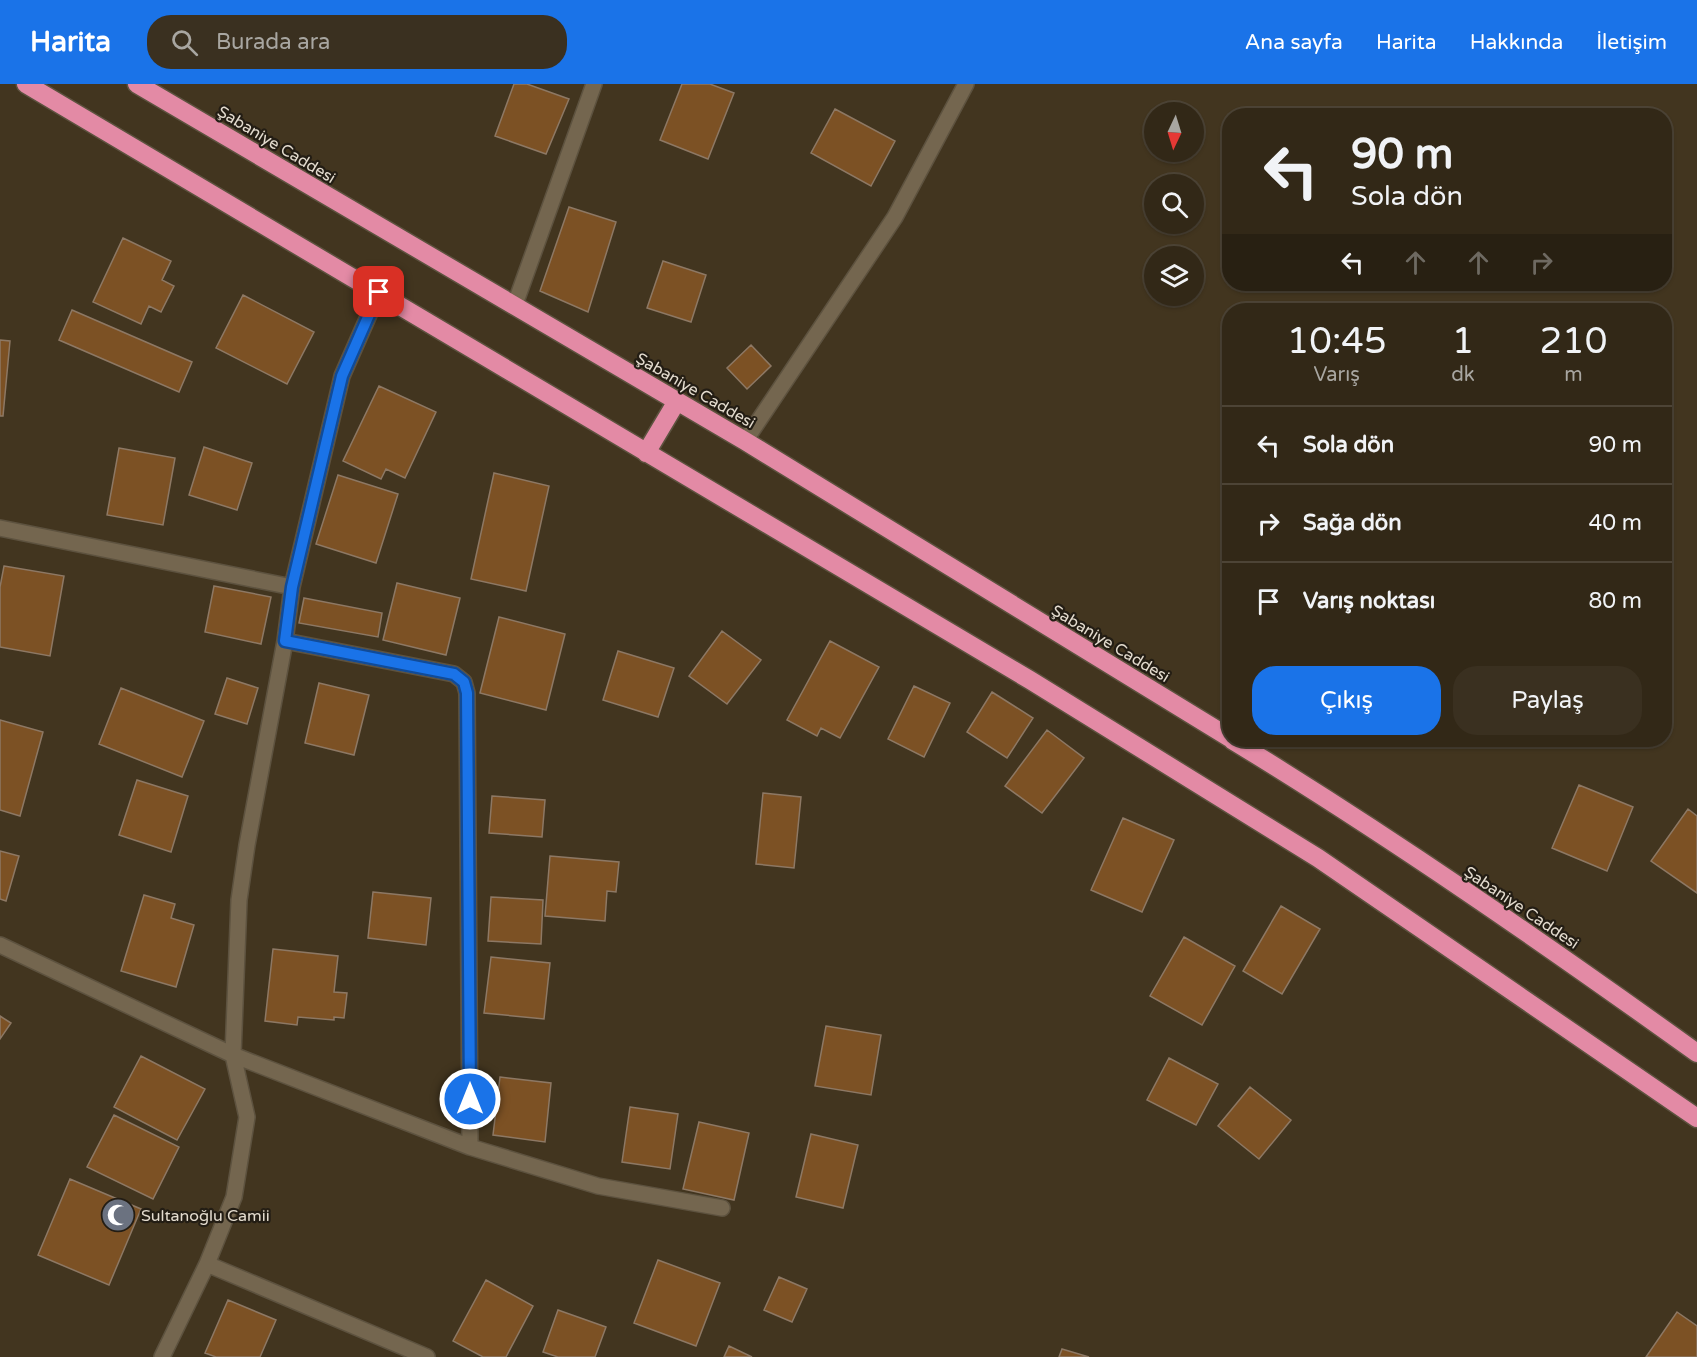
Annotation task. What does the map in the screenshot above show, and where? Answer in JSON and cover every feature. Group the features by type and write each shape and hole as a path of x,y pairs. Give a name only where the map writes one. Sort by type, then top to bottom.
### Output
{"highway":[{"path":"26,84 1030,680 1318,858 1697,1118"},
{"name":"Şabaniye Caddesi","path":"137,84 745,441 1222,733"},
{"path":"646,453 677,401"},
{"name":"Şabaniye Caddesi","path":"1244,747 1347,812 1578,968 1697,1053"}],"street":[{"path":"514,307 594,84"},
{"path":"745,441 896,217 966,84"},
{"path":"162,1357 207,1264 234,1197 248,1117 233,1055 238,900 285,641 292,587 342,376 379,292"},
{"path":"0,528 292,587"},
{"path":"285,641 454,674 464,682 467,693 470,1147"},
{"path":"0,945 233,1055 470,1147 598,1186 722,1208"},
{"path":"207,1264 427,1357"}],"building":[{"path":"514,84 527,84 569,99 546,154 495,136"},
{"path":"682,84 710,84 734,93 708,159 660,140"},
{"path":"835,109 895,141 871,186 811,153"},
{"path":"569,207 616,222 588,312 540,291"},
{"path":"123,238 171,261 162,280 174,286 161,312 149,306 141,324 93,302"},
{"path":"663,261 706,275 691,322 647,308"},
{"path":"243,295 314,332 287,384 216,348"},
{"path":"72,310 192,362 179,392 59,340"},
{"path":"0,340 10,341 3,416 0,416"},
{"path":"751,345 771,366 747,389 727,368"},
{"path":"379,386 436,412 405,478 386,469 381,479 343,461"},
{"path":"204,447 252,463 237,510 189,495"},
{"path":"119,448 175,458 163,525 107,515"},
{"path":"494,473 549,486 526,591 471,579"},
{"path":"338,475 398,494 376,563 316,544"},
{"path":"4,566 64,576 50,656 0,647 0,587"},
{"path":"397,583 460,598 446,655 383,640"},
{"path":"214,586 271,597 261,644 205,632"},
{"path":"304,598 382,613 378,637 299,623"},
{"path":"499,617 565,634 546,710 480,693"},
{"path":"722,631 761,660 727,704 689,676"},
{"path":"830,641 879,667 840,738 821,728 817,736 787,720"},
{"path":"618,651 674,668 658,717 603,700"},
{"path":"227,678 258,688 247,724 215,714"},
{"path":"319,683 369,695 354,755 305,743"},
{"path":"914,686 950,703 924,757 888,739"},
{"path":"121,688 204,721 182,777 99,744"},
{"path":"992,692 1033,718 1007,758 967,732"},
{"path":"0,720 43,732 20,816 0,810"},
{"path":"1047,730 1084,758 1042,813 1005,786"},
{"path":"137,780 188,796 171,852 119,835"},
{"path":"1579,785 1633,807 1607,871 1552,848"},
{"path":"763,793 801,797 794,868 756,864"},
{"path":"492,796 545,800 542,837 489,833"},
{"path":"1688,809 1697,816 1697,893 1651,861"},
{"path":"1123,818 1174,840 1142,912 1091,890"},
{"path":"0,851 19,856 6,901 0,899"},
{"path":"550,856 619,862 616,892 607,891 605,921 545,916"},
{"path":"373,892 431,898 426,945 368,938"},
{"path":"144,895 175,904 171,918 194,925 176,987 121,971"},
{"path":"491,897 543,900 541,944 488,941"},
{"path":"1281,906 1320,929 1282,994 1243,971"},
{"path":"1184,937 1235,966 1202,1025 1150,996"},
{"path":"273,949 338,956 334,992 347,993 344,1018 334,1017 334,1020 298,1017 297,1025 265,1021"},
{"path":"491,957 550,963 544,1019 484,1013"},
{"path":"0,1016 11,1023 0,1039"},
{"path":"826,1026 881,1035 871,1095 815,1086"},
{"path":"141,1056 205,1089 177,1140 114,1107"},
{"path":"1169,1058 1218,1084 1196,1125 1147,1100"},
{"path":"500,1077 551,1083 545,1142 493,1135"},
{"path":"1250,1087 1291,1120 1259,1159 1218,1126"},
{"path":"630,1107 678,1114 670,1169 622,1162"},
{"path":"114,1115 179,1147 153,1199 87,1167"},
{"path":"699,1122 749,1133 734,1200 683,1189"},
{"path":"811,1134 858,1145 843,1208 796,1197"},
{"path":"70,1179 141,1209 109,1285 38,1255"},
{"path":"658,1260 720,1283 696,1346 634,1323"},
{"path":"779,1277 807,1289 792,1322 764,1310"},
{"path":"486,1280 533,1306 506,1357 483,1357 453,1341"},
{"path":"228,1300 276,1320 260,1357 216,1357 205,1353"},
{"path":"558,1310 606,1327 595,1357 558,1357 543,1352"},
{"path":"1677,1312 1697,1326 1697,1357 1646,1357"},
{"path":"729,1346 752,1357 724,1357"},
{"path":"1062,1349 1089,1357 1059,1357"}],"place":[{"name":"Sultanoğlu Camii","path":"118,1215"}],"route":[{"path":"379,292 342,376 292,587 285,641 454,674 464,682 467,693 470,1099"}]}
